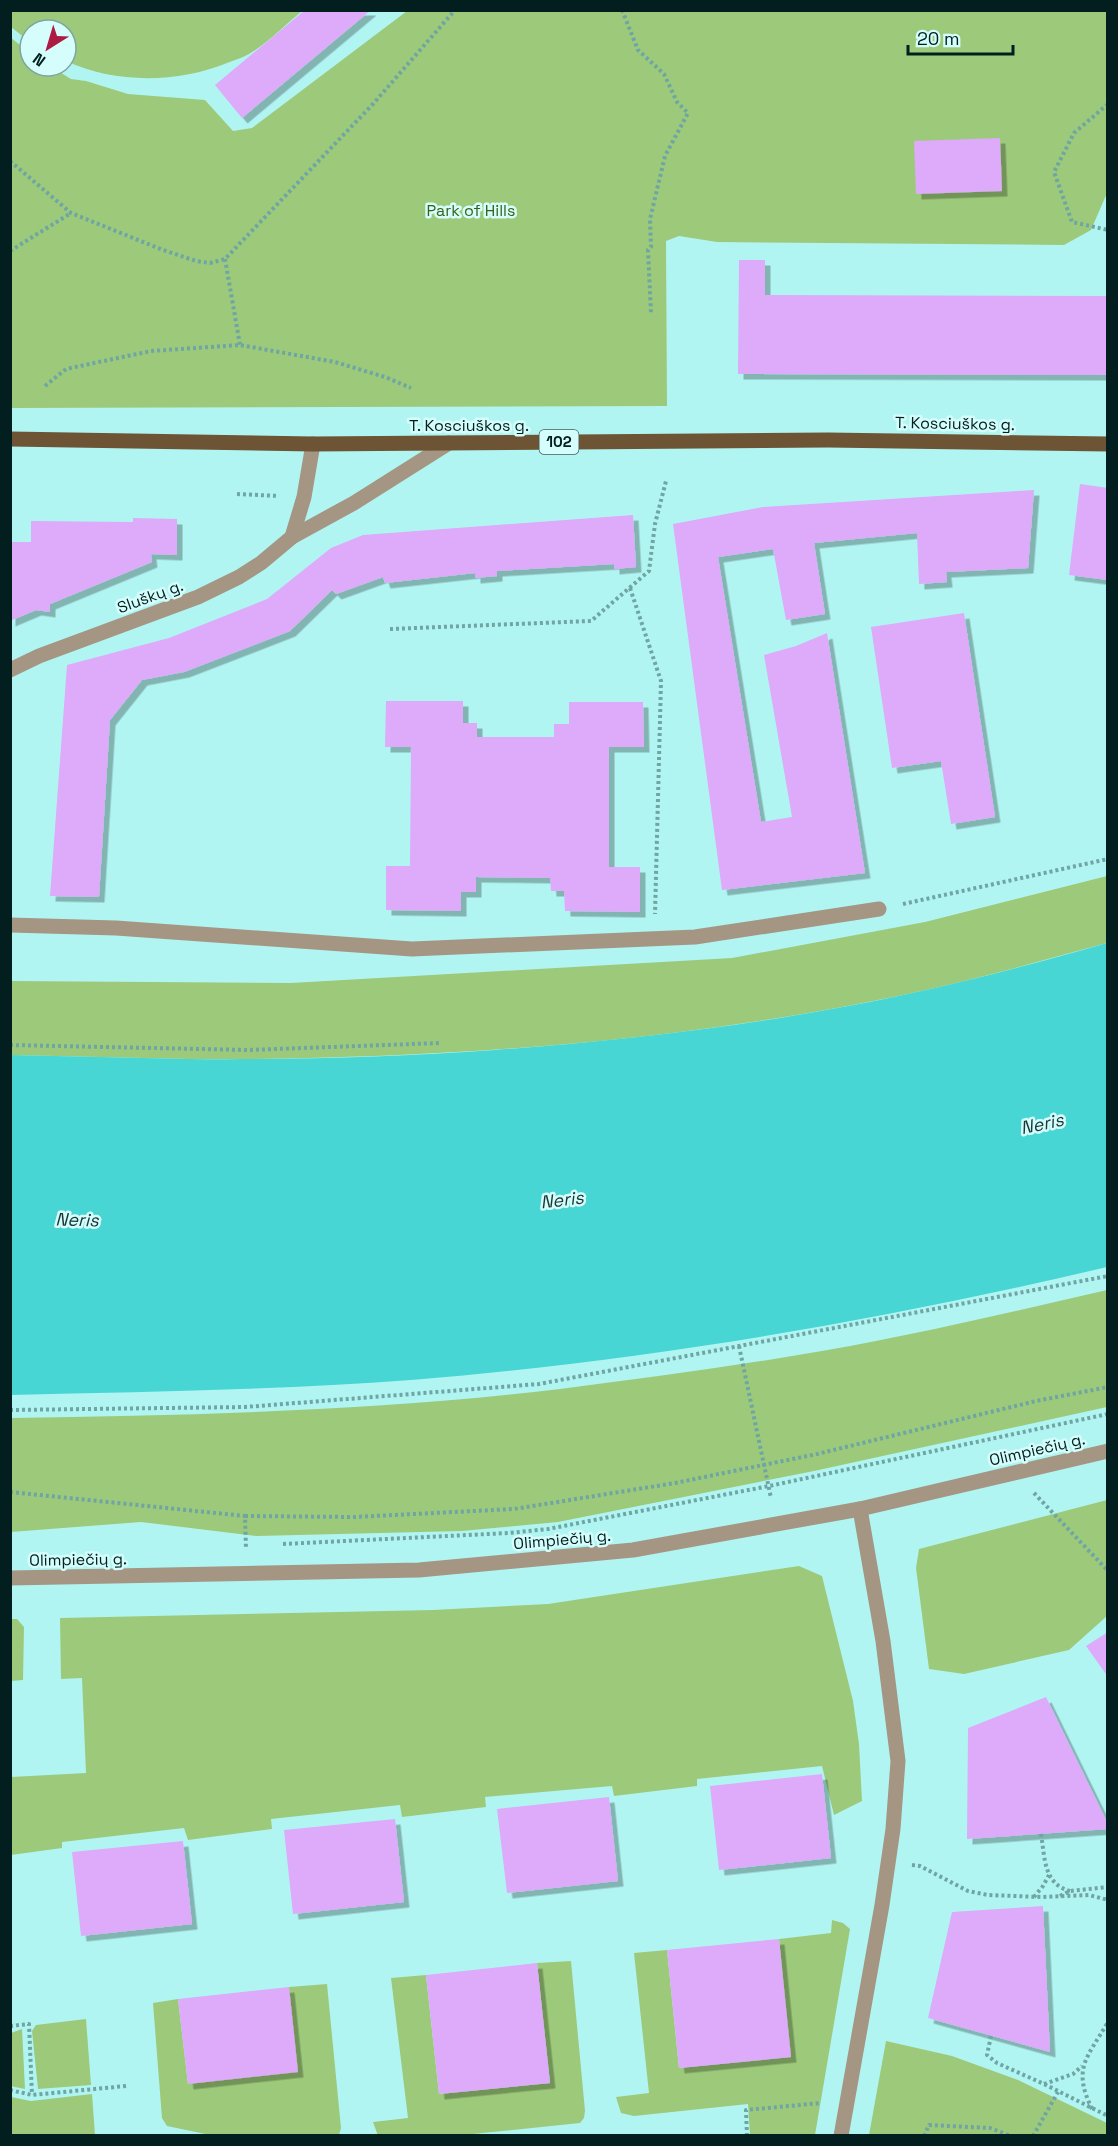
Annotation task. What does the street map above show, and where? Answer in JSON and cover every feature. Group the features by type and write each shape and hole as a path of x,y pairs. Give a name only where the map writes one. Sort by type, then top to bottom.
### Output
{"main road":[{"name":"T. Kosciuškos g.","path":"10,439 313,444 828,440 1107,444"}],"street":[{"name":"Sluškų g.","path":"10,670 39,656 198,597 239,577 261,563 292,537 354,503 449,443"},
{"path":"292,537 304,497 313,444"},
{"path":"10,925 116,928 412,949 695,937 879,909"},
{"name":"Olimpiečių g.","path":"10,1578 419,1570 633,1550 860,1509 1107,1451"},
{"path":"841,2136 893,1829 898,1761 883,1641 860,1509"}],"path":[{"path":"10,161 71,213 196,261 210,263 225,259 373,104 455,10"},
{"path":"622,10 638,50 664,74 677,102 688,113 665,156 650,219 651,247 648,250 651,313"},
{"path":"1107,104 1074,133 1054,172 1072,222 1107,230"},
{"path":"10,251 71,213"},
{"path":"225,259 240,345"},
{"path":"45,386 66,369 151,351 240,345 335,362 385,377 411,388"},
{"path":"390,629 591,621 649,571 655,524 666,481"},
{"path":"629,588 661,681 654,939"},
{"path":"879,909 1107,859"},
{"path":"10,1045 248,1050 441,1043"},
{"path":"10,1410 245,1407 539,1384 1107,1276"},
{"path":"739,1346 765,1464 775,1526"},
{"path":"10,1492 245,1516 354,1517 514,1509 675,1483 817,1454 1036,1401 1107,1387"},
{"path":"282,1544 548,1529 769,1486 1107,1414"},
{"path":"1014,1473 1107,1571"},
{"path":"245,1516 246,1546 258,1545"},
{"path":"1041,1834 1049,1875 1058,1887 1070,1891"},
{"path":"920,1866 968,1891 988,1895 1034,1897 1089,1895 1107,1900"},
{"path":"1034,1897 1044,1886 1049,1875"},
{"path":"1060,1896 1070,1891 1107,1887"},
{"path":"1093,2109 1084,2092 1081,2079 1083,2066 1107,2022"},
{"path":"10,2026 28,2024 32,2095"},
{"path":"991,2036 987,2055 997,2063 1107,2116"},
{"path":"1044,2084 1072,2074 1083,2066"},
{"path":"10,2090 32,2095 126,2086"},
{"path":"1033,2136 1058,2092"},
{"path":"747,2136 746,2110 847,2101"},
{"path":"924,2136 929,2125 990,2128 1011,2136"}],"green space":[{"path":"11,10 302,11 263,45 244,57 208,70 167,77 126,77 78,66 78,18 18,18 18,33 11,27"},
{"name":"Park of Hills","path":"407,11 1107,11 1107,193 1091,230 1064,245 717,242 679,236 666,241 667,406 11,408 10,37 18,43 18,78 69,78 128,94 205,100 233,131 252,128"},
{"path":"1107,876 1107,943 929,989 790,1016 676,1033 600,1041 395,1055 189,1059 11,1055 10,981 291,983 732,958 925,922"},
{"path":"1107,1290 1107,1407 814,1471 558,1522 462,1531 257,1536 141,1522 11,1532 11,1418 355,1407 560,1389 705,1370 871,1342"},
{"path":"1107,1500 1107,1616 1069,1650 964,1674 929,1669 916,1568 919,1549"},
{"path":"799,1566 822,1576 853,1701 859,1744 862,1801 834,1815 822,1766 697,1779 697,1786 614,1796 612,1786 485,1797 486,1807 402,1817 400,1805 271,1819 272,1829 188,1840 184,1828 62,1842 62,1848 11,1855 11,1777 86,1773 82,1678 61,1679 60,1618 433,1610 548,1604"},
{"path":"11,1619 17,1619 24,1627 23,1680 11,1681"},
{"path":"832,1920 843,1923 850,1929 815,2135 750,2135 748,2104 634,2116 621,2113 616,2097 649,2093 634,1953 667,1950 679,2068 790,2057 779,1939 831,1933"},
{"path":"571,1961 585,2111 580,2123 463,2135 378,2136 373,2122 408,2118 391,1978 426,1975 439,2094 550,2083 537,1963"},
{"path":"327,1984 341,2128 339,2135 210,2135 167,2126 162,2118 153,2003 178,1999 188,2084 289,1987"},
{"path":"86,2019 91,2085 38,2089 32,2031 36,2025"},
{"path":"22,2029 25,2089 10,2086 11,2033"},
{"path":"886,2041 952,2056 1018,2080 1107,2123 1107,2135 869,2135"},
{"path":"92,2094 95,2135 11,2135 11,2097 31,2101"}],"water":[{"name":"Neris","path":"1107,943 1107,1267 935,1305 761,1337 586,1362 411,1380 311,1386 11,1395 11,1055 189,1059 303,1058 457,1052 597,1041 750,1023 852,1005 929,990"}],"building":[{"path":"305,10 371,10 242,118 215,85"},
{"path":"1000,138 1002,191 916,194 914,141"},
{"path":"739,260 765,260 765,295 1108,296 1108,375 738,374"},
{"path":"1080,484 1108,488 1108,580 1069,575"},
{"path":"1034,490 1028,568 946,572 947,582 919,584 917,533 814,543 825,614 786,620 773,549 718,557 761,822 792,817 764,655 796,646 827,633 865,873 722,890 673,524 763,507"},
{"path":"633,515 636,567 614,569 614,564 497,571 497,576 475,578 475,573 385,583 383,577 336,594 332,590 290,631 184,672 142,680 110,720 99,897 50,896 67,665 169,638 267,599 331,548 363,535"},
{"path":"133,518 177,519 177,555 151,554 152,562 50,604 50,612 36,610 10,621 10,542 31,542 31,521 133,522"},
{"path":"964,613 995,817 951,824 941,761 892,768 871,627"},
{"path":"386,701 463,701 463,723 477,723 477,737 554,737 554,724 569,724 569,702 643,702 644,747 609,747 609,867 640,867 640,912 565,911 564,891 551,891 550,878 476,877 476,892 461,892 461,911 386,910 386,866 410,866 411,747 385,747"},
{"path":"1108,1632 1108,1677 1086,1646"},
{"path":"1046,1697 1108,1824 1108,1829 967,1839 968,1728"},
{"path":"822,1774 831,1858 719,1870 710,1786"},
{"path":"609,1797 618,1881 507,1893 497,1809"},
{"path":"395,1819 404,1902 293,1914 284,1830"},
{"path":"183,1841 192,1924 81,1936 72,1852"},
{"path":"1043,1906 1050,2052 928,2018 952,1912"},
{"path":"779,1939 791,2057 679,2068 667,1950"},
{"path":"537,1963 550,2083 439,2094 426,1975"},
{"path":"289,1987 298,2072 188,2084 178,1999"}]}
